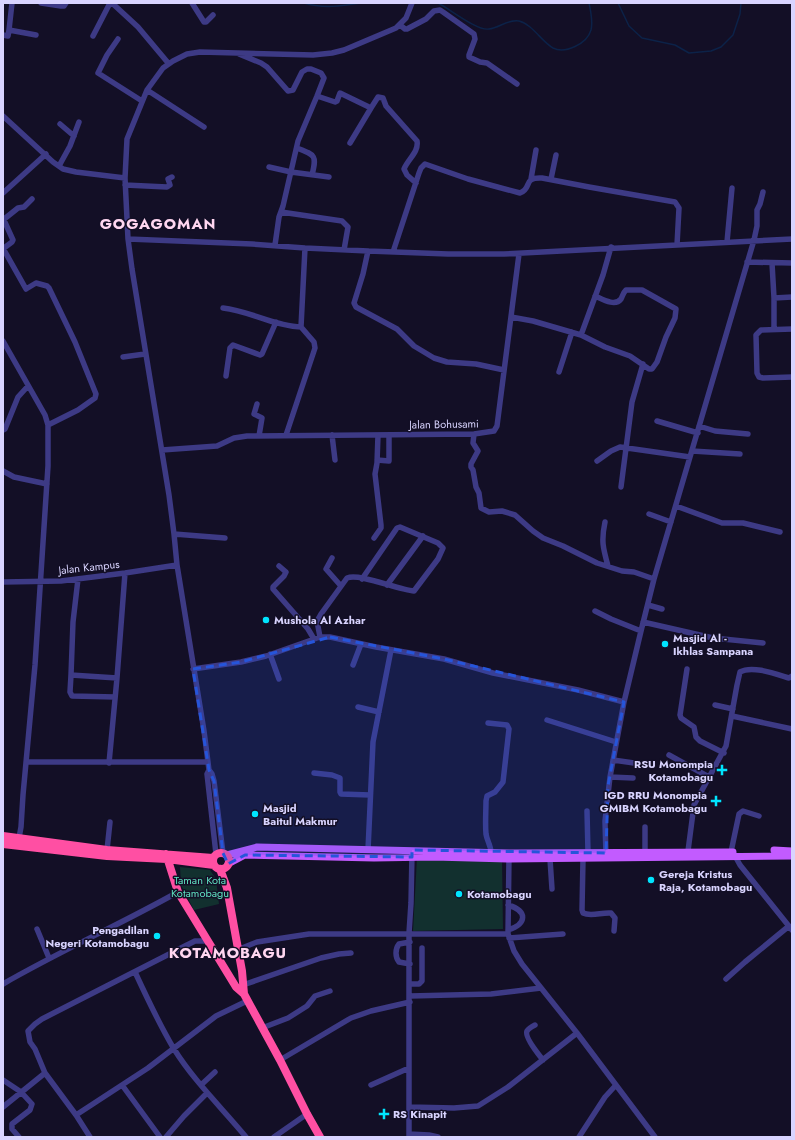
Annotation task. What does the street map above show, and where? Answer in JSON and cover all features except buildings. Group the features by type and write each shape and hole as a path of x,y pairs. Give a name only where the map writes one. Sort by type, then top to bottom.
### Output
{"highway":[{"path":"3,836 167,857"},
{"path":"3,844 107,856 219,859"},
{"path":"167,857 178,892 236,987 245,997 280,1060 318,1136"},
{"path":"219,859 224,868 228,864"},
{"path":"219,859 227,888 242,971 245,997"},
{"path":"228,974 242,971"}],"main road":[{"path":"219,859 257,847 368,850 412,854 509,856 606,856 792,850"},
{"path":"606,856 645,852 688,851 792,856"},
{"path":"228,864 245,855 491,853 550,859 585,856"}],"street":[{"path":"3,35 8,36 12,3"},
{"path":"41,3 64,6 66,3"},
{"path":"93,36 111,3 142,31 169,64"},
{"path":"192,3 204,22 206,22 213,15"},
{"path":"219,859 207,774 209,770 204,731 193,669 177,565 162,450 145,354 128,239 125,185 127,139 147,90 160,72 180,57 193,52 324,55 344,50 400,25 406,18 412,3"},
{"path":"400,25 407,29 426,19 434,11 440,10 474,34 475,39 468,55 469,57 480,62 487,63 517,84"},
{"path":"9,30 36,35"},
{"path":"118,39 107,55 98,73 142,101"},
{"path":"237,53 266,67 288,91 292,90 302,72 307,69 321,73 324,78 302,131 297,148 281,212 275,245"},
{"path":"147,90 204,127"},
{"path":"317,96 335,102 337,101 340,92 371,108"},
{"path":"350,143 378,97 383,98 386,106 417,141 418,146 416,151 404,168 406,175 416,183"},
{"path":"3,116 59,166 72,171 125,178"},
{"path":"59,166 80,122"},
{"path":"60,124 74,136"},
{"path":"297,148 309,152 314,158 315,162 312,175"},
{"path":"393,252 416,183 425,164 468,179 520,193 525,191 531,179 536,150"},
{"path":"3,193 46,154"},
{"path":"551,179 556,155"},
{"path":"270,167 291,172 329,177"},
{"path":"125,185 167,187 170,185 168,178 172,177"},
{"path":"531,179 534,177 551,179 589,188 676,202 679,208 677,245"},
{"path":"727,242 732,188"},
{"path":"606,856 605,821 610,777 624,702 641,630 654,579 754,240 757,226 757,210 763,192"},
{"path":"32,200 24,207 18,208 3,219 13,240 4,248 4,250 26,289 36,283 49,288 79,351 96,394 95,398 78,410 48,425"},
{"path":"281,212 342,221 348,227 344,250"},
{"path":"128,239 448,254 519,254 611,247 792,239"},
{"path":"581,335 603,275 611,247"},
{"path":"301,327 305,248"},
{"path":"368,251 354,303 356,307 397,329 414,346 434,358 447,362 476,364 504,370"},
{"name":"Jalan Bohusami","path":"162,450 217,446 234,438 259,436 474,434 490,432 496,429 519,254"},
{"path":"747,262 792,263"},
{"path":"772,263 774,329"},
{"path":"511,317 533,321 581,335 605,347 630,356 650,369 655,366 675,318 676,309 642,290 626,290 621,298 616,302 609,302 595,296"},
{"path":"774,298 792,297"},
{"path":"223,308 240,311 289,326 301,327 315,345 286,435"},
{"path":"226,376 231,346 233,345 260,355 262,354 276,322"},
{"path":"792,329 760,330 756,335 757,373 759,377 792,376"},
{"path":"559,372 572,332"},
{"path":"3,341 47,418 49,441 41,581 19,838"},
{"path":"123,357 145,354"},
{"path":"621,487 632,402 643,364"},
{"path":"3,430 8,423 18,397 28,386"},
{"path":"257,404 254,414 262,418 259,436"},
{"path":"657,421 698,433"},
{"path":"700,426 716,431 748,434"},
{"path":"474,434 473,443 478,451 471,464 471,467 482,508 489,512 502,512 515,515 543,538 597,563 622,571 634,572 654,579"},
{"path":"332,435 335,460"},
{"path":"374,538 381,528 374,474 377,460 378,435"},
{"path":"377,460 389,461 390,435"},
{"path":"597,461 616,448 620,447 691,454 740,454"},
{"path":"3,471 14,476 47,484"},
{"path":"676,506 722,523 743,523 780,532"},
{"path":"649,514 671,522"},
{"path":"605,522 602,538 608,566"},
{"path":"317,638 317,621 323,609 349,577 413,591 417,589 438,559 443,548 423,536 402,527 397,528 362,579"},
{"path":"174,534 225,538"},
{"path":"387,585 423,536"},
{"path":"332,558 326,569 341,586"},
{"name":"Jalan Kampus","path":"3,582 62,581 177,565"},
{"path":"279,566 286,572 273,587 273,589 317,638"},
{"path":"109,763 125,573"},
{"path":"78,579 73,622 70,692 72,696 115,697"},
{"path":"648,605 662,609"},
{"path":"595,611 610,619 641,630"},
{"path":"643,622 713,638 763,643"},
{"path":"193,669 241,662 317,638 330,637 438,658 493,673 578,690 624,702"},
{"path":"353,665 360,644"},
{"path":"368,850 372,750 391,650"},
{"path":"270,654 279,679"},
{"path":"687,669 680,715 681,718 694,727 696,737 700,742 724,753"},
{"path":"688,851 694,805 724,753 739,675 742,671 760,670 789,678 792,676"},
{"path":"71,675 117,678"},
{"path":"715,705 733,709"},
{"path":"358,707 379,712"},
{"path":"732,716 792,729"},
{"path":"547,720 616,742"},
{"path":"488,723 507,725 509,729 503,782 494,792 487,796 486,800 486,830 491,846 491,853"},
{"path":"669,755 710,777"},
{"path":"613,760 634,763"},
{"path":"26,762 208,762"},
{"path":"314,773 332,775 340,778 341,794 370,795"},
{"path":"610,777 633,778"},
{"path":"587,811 582,910 586,915 606,912 611,913 615,918 614,931"},
{"path":"726,979 745,962 790,928 740,866 733,853 739,814 743,811 759,816"},
{"path":"107,850 110,822"},
{"path":"645,827 645,852"},
{"path":"412,854 409,1135 429,1135 438,1137"},
{"path":"509,856 508,934 514,951 522,964 577,1033 655,1137"},
{"path":"550,859 552,889"},
{"path":"3,984 49,958 178,892"},
{"path":"508,906 519,910 522,914 523,920 520,925 508,934"},
{"path":"36,928 49,958"},
{"path":"194,941 201,930"},
{"path":"237,950 257,942 309,934 563,934"},
{"path":"90,1137 76,1115 45,1073 35,1049 30,1042 28,1031 42,1020 194,941 207,941"},
{"path":"410,942 399,944 396,951 399,962 410,964"},
{"path":"410,984 418,984 422,981 422,948"},
{"path":"243,985 321,958 339,954 351,954"},
{"path":"135,972 157,1020 174,1049 207,1093 246,1137"},
{"path":"410,996 491,994 542,988"},
{"path":"262,1028 288,1018 307,1006 315,996 330,991"},
{"path":"76,1115 174,1049 216,1016 245,997"},
{"path":"280,1060 352,1018 371,1011 410,1002"},
{"path":"536,1025 530,1028 526,1034 543,1060"},
{"path":"409,1107 454,1108 478,1106 508,1087 577,1033"},
{"path":"372,1085 409,1068"},
{"path":"201,1085 215,1072"},
{"path":"3,1107 45,1073"},
{"path":"3,1080 21,1092 31,1102 32,1106 30,1110 12,1124 12,1129 19,1137"},
{"path":"122,1085 160,1137"},
{"path":"579,1137 605,1097 616,1085"},
{"path":"166,1137 207,1093"},
{"path":"274,1137 307,1114"}],"highlighted area":[{"path":"330,637 444,659 624,702 608,786 606,853 412,850 412,857 245,855 228,864 223,853 214,781 209,770 193,669 241,662"}],"green space":[{"name":"Kotamobagu","path":"417,858 502,859 503,929 413,931"},
{"name":"Taman Kota Kotamobagu","path":"180,867 210,870 216,879 219,904 194,910 181,885"}],"waterway":[{"path":"304,3 318,6 340,6 361,3"},
{"path":"438,3 478,27 484,29 493,28 511,21 519,21 533,29 545,42 558,50 569,49 585,40 589,35 592,24 589,3"},
{"path":"618,3 629,26 642,38 675,45 689,53 711,51 721,47 733,35 740,14 741,3"}],"place":[{"name":"Mushola Al Azhar","path":"266,620"},
{"name":"Masjid Al - Ikhlas Sampana","path":"665,644"},
{"name":"RSU Monompia Kotamobagu","path":"722,770"},
{"name":"IGD RRU Monompia GMIBM Kotamobagu","path":"716,801"},
{"name":"Masjid Baitul Makmur","path":"255,814"},
{"name":"Gereja Kristus Raja, Kotamobagu","path":"651,880"},
{"name":"Kotamobagu","path":"459,894"},
{"name":"Pengadilan Negeri Kotamobagu","path":"157,936"},
{"name":"RS Kinapit","path":"384,1114"}],"district":[{"name":"GOGAGOMAN","path":"158,224"},
{"name":"KOTAMOBAGU","path":"228,953"}]}
